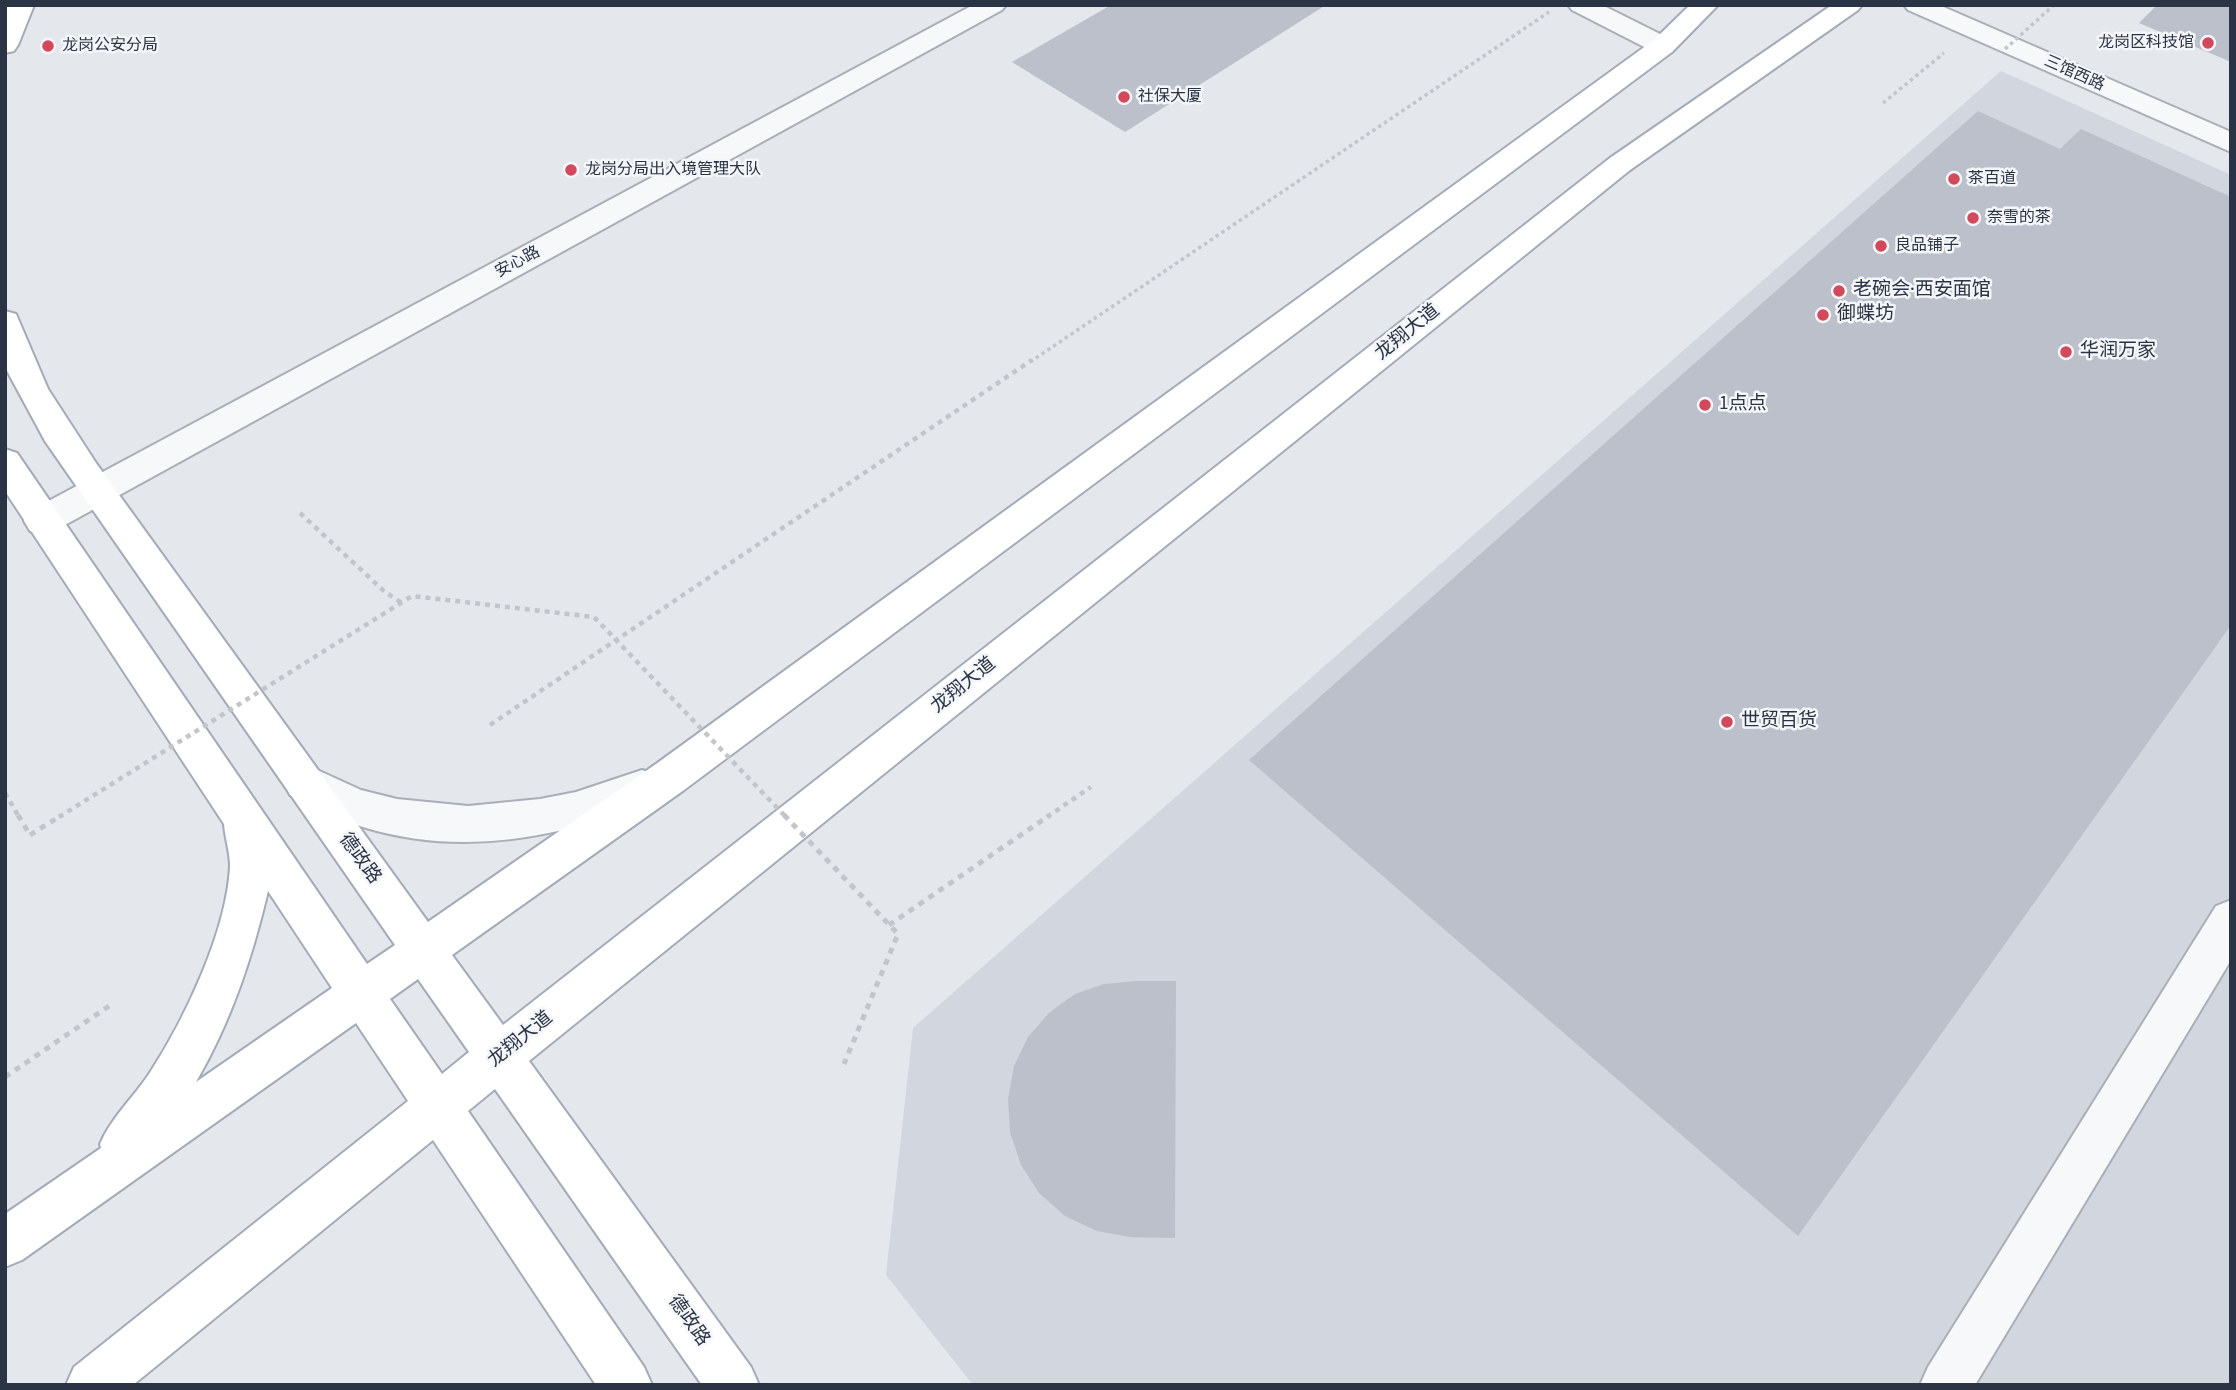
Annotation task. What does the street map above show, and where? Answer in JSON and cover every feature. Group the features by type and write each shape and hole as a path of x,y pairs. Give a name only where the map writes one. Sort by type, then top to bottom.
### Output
{"main road":[{"path":"5,45 21,5"},
{"path":"5,1243 670,777 1663,46 1705,5"},
{"name":"龙翔大道","path":"92,1385 499,1057 1620,164 1849,5"},
{"name":"德政路","path":"5,322 11,343 58,434 97,492 733,1385"},
{"path":"5,462 42,521 626,1385"},
{"path":"86,1184 148,1117 189,1049 215,998 239,927 251,870 243,818"}],"street":[{"name":"安心路","path":"42,521 993,5"},
{"path":"1581,5 1663,46"},
{"name":"三馆西路","path":"1917,5 2231,143"},
{"name":"三馆西路","path":"1967,5 2231,120"},
{"path":"304,782 363,809 416,820 468,824 538,820 603,805 670,777"},
{"path":"1946,1385 2231,919"}],"path":[{"path":"490,725 1558,5"},
{"path":"2005,49 2054,5"},
{"path":"1883,103 1947,51"},
{"path":"300,513 385,592 402,603"},
{"path":"5,793 30,835 412,596 594,617 898,934 844,1064"},
{"path":"889,925 1091,787"},
{"path":"5,1077 112,1004"}],"shaded area":[{"path":"2001,71 2231,175 2231,1385 973,1385 886,1275 913,1028"}],"building":[{"name":"社保大厦","path":"1111,5 1326,5 1125,132 1012,62"},
{"name":"龙岗区科技馆","path":"2157,5 2231,5 2231,62 2139,23"},
{"path":"1978,111 2060,149 2081,129 2231,197 2231,625 1798,1236 1249,760"},
{"path":"1176,981 1175,1238 1130,1237 1097,1231 1065,1216 1039,1193 1021,1165 1010,1132 1008,1099 1014,1066 1028,1037 1049,1013 1075,994 1104,984"}],"place":[{"name":"龙岗区科技馆","path":"2208,43"},
{"name":"龙岗公安分局","path":"48,46"},
{"name":"社保大厦","path":"1124,97"},
{"name":"龙岗分局出入境管理大队","path":"571,170"},
{"name":"茶百道","path":"1954,179"},
{"name":"奈雪的茶","path":"1973,218"},
{"name":"良品铺子","path":"1881,246"},
{"name":"老碗会·西安面馆","path":"1839,291"},
{"name":"御蝶坊","path":"1823,315"},
{"name":"华润万家","path":"2066,352"},
{"name":"1点点","path":"1705,405"},
{"name":"世贸百货","path":"1727,722"}]}
